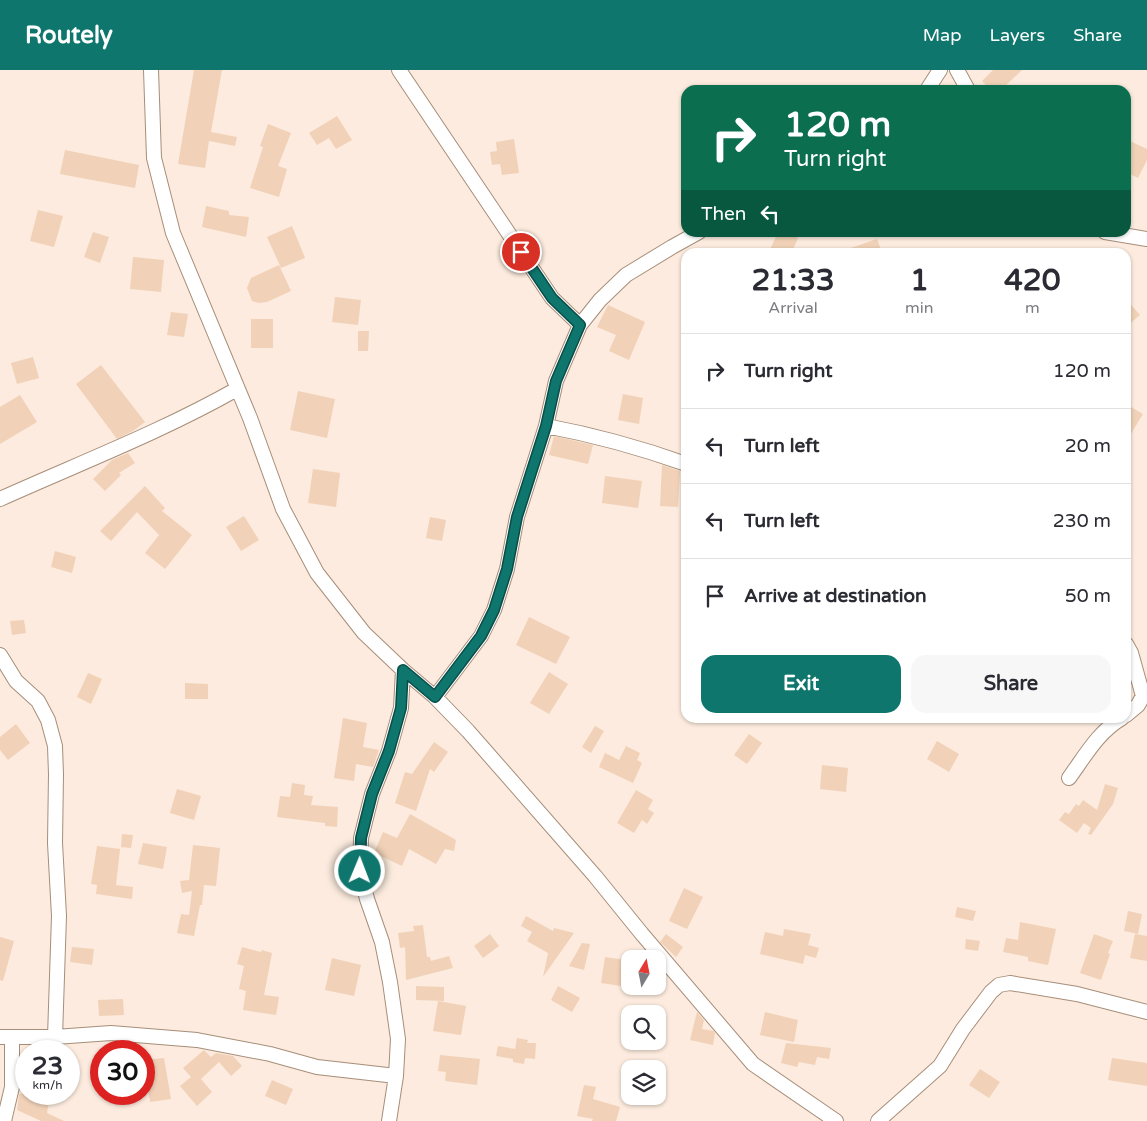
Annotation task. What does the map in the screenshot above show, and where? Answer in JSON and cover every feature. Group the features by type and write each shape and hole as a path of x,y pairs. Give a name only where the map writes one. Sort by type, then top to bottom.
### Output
{"street":[{"path":"151,70 154,158 173,233 237,389 283,509 317,573 364,633 435,697 487,752 753,1064 836,1121"},
{"path":"399,70 552,298 580,325"},
{"path":"930,85 940,70"},
{"path":"957,70 965,85"},
{"path":"435,697 481,636 494,610 507,569 517,517 546,426 556,381 580,325 600,300 626,275 690,237"},
{"path":"1131,237 1147,240"},
{"path":"0,499 128,444 237,389"},
{"path":"546,426 585,434 681,462"},
{"path":"1131,653 1143,696 1138,706 1131,711"},
{"path":"0,655 16,681 38,701 48,720 55,746 54,844 59,916 55,1037"},
{"path":"389,1121 396,1076 398,1039 382,942 367,899 360,871 361,838 372,794 389,751 401,708 403,670"},
{"path":"1069,778 1100,735 1113,723"},
{"path":"878,1121 940,1066 979,1006 999,985 1010,983 1077,994 1147,1012"},
{"path":"4,1121 12,1086 6,1037 55,1037 111,1033 197,1040 270,1054 316,1067 396,1076"}],"building":[{"path":"194,70 222,70 211,132 237,137 235,146 209,141 205,168 178,164"},
{"path":"993,70 1022,70 1006,85 986,85 982,81"},
{"path":"337,116 352,140 336,149 329,138 317,145 309,133"},
{"path":"268,124 291,133 278,166 287,169 279,197 250,188 263,147 260,146"},
{"path":"514,139 519,173 502,175 500,164 492,165 490,152 497,151 496,142"},
{"path":"1131,141 1147,149 1147,160 1138,178 1131,174"},
{"path":"65,150 139,165 135,188 60,174"},
{"path":"206,206 229,211 229,215 249,217 246,237 202,227"},
{"path":"38,210 63,216 54,247 30,241"},
{"path":"292,226 305,258 281,268 267,237"},
{"path":"93,232 109,237 100,263 84,257"},
{"path":"776,237 798,238 794,248 771,248"},
{"path":"877,239 880,248 851,248"},
{"path":"133,257 164,260 161,292 130,289"},
{"path":"279,265 291,291 267,302 259,303 252,301 247,288 251,278"},
{"path":"335,297 361,300 358,325 332,322"},
{"path":"608,305 645,322 629,360 609,351 616,335 597,327"},
{"path":"1131,305 1140,315 1131,323"},
{"path":"171,312 188,314 184,337 167,335"},
{"path":"251,319 273,319 273,348 251,348"},
{"path":"358,331 369,331 368,351 358,351"},
{"path":"33,357 39,378 17,384 11,363"},
{"path":"101,365 145,422 117,439 76,384"},
{"path":"298,391 335,399 327,438 290,430"},
{"path":"623,394 643,398 639,424 618,420"},
{"path":"20,395 37,422 0,444 0,407"},
{"path":"1131,407 1143,414 1131,434"},
{"path":"554,436 593,445 588,464 549,455"},
{"path":"128,453 135,463 119,473 121,475 105,491 93,479 112,460"},
{"path":"662,465 680,471 678,507 660,506"},
{"path":"313,469 340,473 336,507 308,503"},
{"path":"605,476 642,481 638,508 602,503"},
{"path":"145,486 165,508 162,511 192,535 165,569 145,553 159,535 137,512 111,541 100,531"},
{"path":"244,516 259,540 241,551 226,527"},
{"path":"430,517 446,520 442,541 426,538"},
{"path":"55,551 76,557 72,573 51,567"},
{"path":"529,617 570,637 556,664 516,645"},
{"path":"24,620 26,633 12,635 10,621"},
{"path":"549,672 568,684 549,714 530,703"},
{"path":"88,673 102,679 91,704 77,697"},
{"path":"185,683 208,684 208,699 185,699"},
{"path":"343,718 367,723 363,747 379,750 373,767 356,764 354,781 334,778"},
{"path":"16,724 30,743 8,760 0,750 0,737"},
{"path":"595,726 604,731 591,753 582,747"},
{"path":"749,734 762,743 747,764 734,755"},
{"path":"937,741 959,754 949,772 927,759"},
{"path":"434,742 448,752 434,772 430,769 416,811 395,803 405,772 412,774"},
{"path":"626,746 640,753 637,760 642,763 633,783 599,767 605,753 619,760"},
{"path":"822,765 848,768 846,792 820,789"},
{"path":"292,783 305,785 304,795 313,796 311,805 338,807 337,827 325,826 325,823 277,817 280,796 290,797"},
{"path":"1105,784 1118,788 1113,804 1091,835 1088,834 1091,828 1084,823 1077,833 1059,820 1065,812 1069,814 1076,804 1079,806 1083,800 1097,810"},
{"path":"177,789 201,796 194,820 170,813"},
{"path":"636,790 653,800 648,809 654,813 647,824 642,820 634,833 617,823"},
{"path":"410,814 456,840 454,851 445,849 436,864 409,849 402,866 374,853 383,832 397,838"},
{"path":"122,834 133,835 131,848 121,847"},
{"path":"143,843 167,847 163,869 138,864"},
{"path":"193,845 220,848 216,886 204,885 202,905 200,905 194,936 177,933 181,914 189,915 192,891 182,893 180,881 189,880"},
{"path":"97,846 120,849 116,885 133,887 132,899 96,894 97,885 91,884"},
{"path":"684,888 703,897 687,929 669,921"},
{"path":"957,907 976,911 973,921 955,917"},
{"path":"1128,911 1142,914 1138,934 1124,931"},
{"path":"526,916 553,931 554,928 574,933 543,977 548,953 527,941 532,932 521,926"},
{"path":"1020,922 1056,929 1048,965 1028,961 1028,957 1003,952 1006,938 1018,940"},
{"path":"423,925 427,957 430,957 431,961 449,956 453,968 406,980 405,947 400,948 398,933 414,931 413,926"},
{"path":"784,929 811,934 808,945 819,948 816,958 805,955 803,964 760,954 765,932 783,936"},
{"path":"490,934 499,946 483,958 474,946"},
{"path":"666,934 683,947 676,957 660,942"},
{"path":"1094,934 1113,941 1101,980 1080,973"},
{"path":"1135,934 1147,936 1147,961 1130,958"},
{"path":"0,937 14,941 3,981 0,980"},
{"path":"966,939 980,941 978,951 965,949"},
{"path":"582,943 590,944 584,970 569,966"},
{"path":"72,947 94,949 92,965 70,962"},
{"path":"242,947 272,953 264,995 279,997 276,1015 243,1010 246,991 239,989 244,966 237,964"},
{"path":"605,957 621,959 621,986 601,983"},
{"path":"332,958 361,965 354,996 325,990"},
{"path":"416,986 444,987 444,1001 416,1000"},
{"path":"558,986 580,998 572,1012 551,1000"},
{"path":"123,999 124,1015 99,1016 98,1000"},
{"path":"438,1001 466,1006 461,1035 433,1031"},
{"path":"697,1012 704,1020 702,1029 714,1031 715,1033 713,1045 690,1040"},
{"path":"765,1012 798,1020 794,1042 760,1035"},
{"path":"517,1038 528,1040 527,1043 536,1043 535,1059 525,1058 524,1064 513,1062 513,1059 496,1056 498,1046 515,1049"},
{"path":"786,1043 831,1048 829,1059 817,1057 815,1065 799,1062 797,1067 781,1063"},
{"path":"204,1050 211,1057 216,1053 233,1056 242,1066 231,1076 219,1062 201,1079 212,1092 197,1106 180,1086 191,1077 183,1068"},
{"path":"440,1055 480,1059 477,1085 445,1081 446,1072 438,1071"},
{"path":"164,1058 171,1099 155,1101 155,1059"},
{"path":"1112,1058 1147,1063 1147,1086 1108,1080"},
{"path":"980,1069 1000,1082 989,1098 969,1085"},
{"path":"272,1080 293,1089 286,1105 265,1096"},
{"path":"584,1085 596,1087 593,1099 620,1107 616,1121 592,1121 593,1119 577,1116"},
{"path":"18,1105 48,1105 47,1113 64,1121 41,1121 17,1110"}],"route":[{"path":"360,871 361,838 372,794 389,751 401,708 403,670 435,697 481,636 494,610 507,569 517,517 546,426 556,381 580,325 552,298 521,252"}]}
